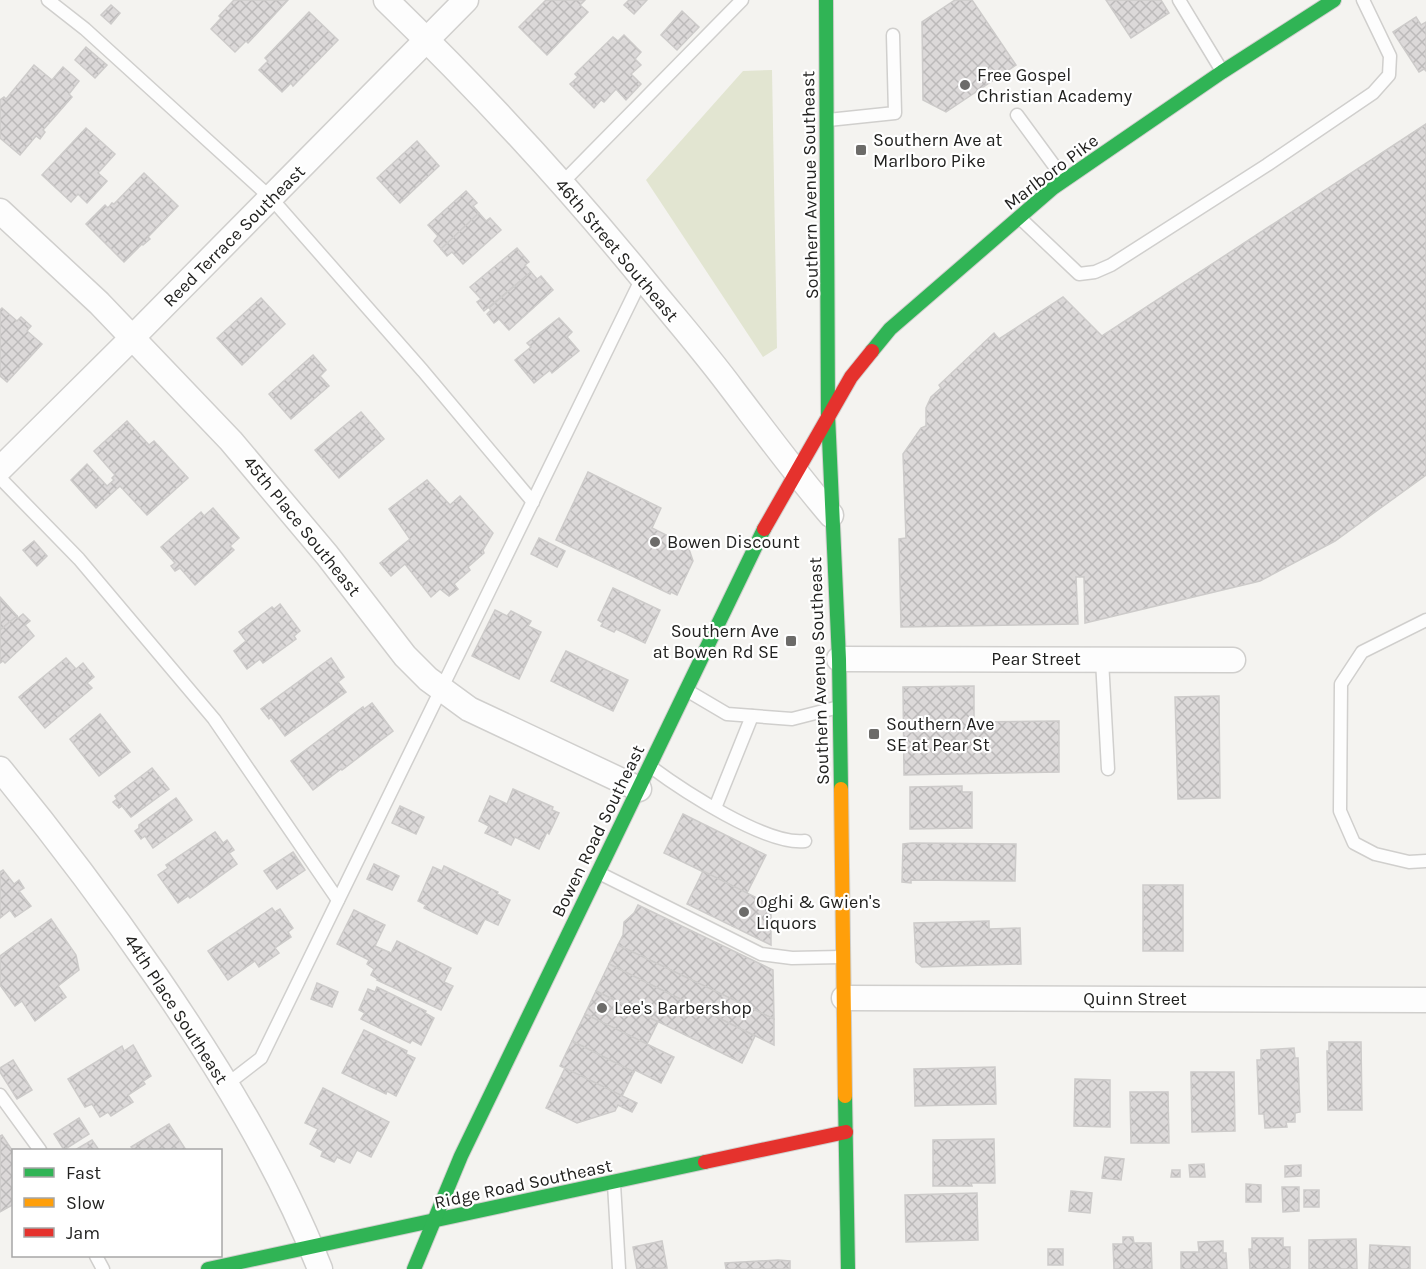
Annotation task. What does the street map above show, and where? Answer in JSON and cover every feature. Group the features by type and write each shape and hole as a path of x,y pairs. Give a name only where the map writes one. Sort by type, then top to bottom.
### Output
{"main road":[{"name":"Southern Avenue Southeast","path":"826,0 828,415 839,659 848,1269"},
{"name":"Marlboro Pike","path":"828,415 851,377 890,329 1065,180 1222,72 1334,0"},
{"name":"Bowen Road Southeast","path":"414,1269 455,1168 598,872 765,528 828,415"},
{"name":"Ridge Road Southeast","path":"208,1269 316,1258 433,1222 846,1132"}],"street":[{"name":"46th Street Southeast","path":"386,0 427,39 561,184 642,278 732,388 796,474 831,514"},
{"name":"Reed Terrace Southeast","path":"0,470 466,0"},
{"name":"45th Place Southeast","path":"0,211 61,266 133,337 252,465 327,555 405,656 441,690 470,709 639,789"},
{"name":"Pear Street","path":"839,659 1233,660"},
{"name":"44th Place Southeast","path":"0,769 40,817 113,914 181,1013 226,1085 275,1171 316,1258"},
{"name":"Quinn Street","path":"844,998 1426,1000"}],"lane":[{"path":"48,0 85,29 271,198 423,371 533,502"},
{"path":"561,184 741,0"},
{"path":"1179,0 1222,72"},
{"path":"1019,218 1079,274 1095,272 1121,259 1267,165 1373,93 1389,75 1390,56 1363,0"},
{"path":"827,120 895,113 893,35"},
{"path":"1017,115 1065,180"},
{"path":"226,1085 261,1058 642,278"},
{"path":"0,478 79,559 214,719 338,900"},
{"path":"1426,620 1362,652 1341,684 1340,811 1354,843 1376,854 1409,862 1426,861"},
{"path":"1101,660 1108,769"},
{"path":"687,691 727,714 792,719 839,706"},
{"path":"715,808 752,716"},
{"path":"650,766 680,789 760,832 793,843 805,841"},
{"path":"598,872 761,954 792,958 843,957"},
{"path":"0,1095 39,1149"},
{"path":"614,1183 619,1269"}],"green space":[{"path":"772,70 777,348 763,357 646,180 743,71"}],"building":[{"path":"234,0 288,0 248,43 246,41 235,52 211,29 221,18 219,16"},
{"path":"546,0 585,0 580,5 588,12 547,55 519,27"},
{"path":"629,0 647,0 634,14 624,5"},
{"path":"955,0 972,0 1016,65 946,112 923,100 922,22"},
{"path":"1106,0 1161,0 1169,13 1131,38"},
{"path":"111,5 120,13 111,24 101,15"},
{"path":"682,11 699,27 677,50 661,35"},
{"path":"309,12 338,40 293,86 291,83 282,92 259,70 268,61 265,58"},
{"path":"1416,17 1421,25 1426,22 1426,71 1424,69 1419,72 1393,32"},
{"path":"624,35 641,52 635,59 641,65 631,74 641,84 626,100 616,89 604,102 601,100 594,108 570,84 578,77 575,74 613,37 618,41"},
{"path":"86,47 107,65 95,78 75,60"},
{"path":"34,65 52,80 63,67 79,81 69,94 72,97 43,130 45,132 40,139 36,136 20,155 0,138 0,100 4,97 6,99"},
{"path":"1426,124 1426,475 1335,541 1260,581 1085,623 1084,577 1076,577 1078,624 901,627 899,539 906,538 903,454 921,428 926,426 926,408 931,397 941,388 939,385 994,333 999,339 1063,297 1102,336"},
{"path":"86,128 115,154 98,173 107,181 87,203 78,194 71,202 42,175"},
{"path":"417,141 439,166 400,203 377,178"},
{"path":"144,173 178,206 148,237 150,239 124,262 86,224 105,205 108,208 112,203 114,204"},
{"path":"466,191 477,203 473,206 479,213 441,249 434,241 438,236 428,225"},
{"path":"479,213 486,221 490,218 501,230 463,264 452,252 447,256 441,249"},
{"path":"517,248 529,262 525,265 531,272 484,311 477,302 481,299 470,287"},
{"path":"531,272 537,279 541,276 553,290 509,330 499,319 494,323 487,314 491,310 489,308"},
{"path":"261,298 285,324 242,365 217,338"},
{"path":"2,308 17,321 21,317 31,326 27,331 42,344 7,382 0,376 0,310"},
{"path":"559,318 572,332 567,337 579,351 552,373 550,370 534,383 515,360 531,347 527,343"},
{"path":"313,355 326,370 320,376 329,386 291,419 269,394"},
{"path":"361,412 384,439 339,478 315,450"},
{"path":"127,421 149,445 154,441 188,478 147,515 120,486 96,508 71,480 87,464 107,486 114,480 112,478 115,475 94,451"},
{"path":"588,472 661,508 652,528 688,546 693,561 677,595 671,592 670,594 556,540"},
{"path":"427,480 450,505 460,496 493,533 483,550 484,553 454,584 458,589 449,596 440,589 431,597 405,564 391,576 380,563 410,539 389,509"},
{"path":"213,508 239,538 230,546 234,550 195,585 180,568 175,571 171,566 175,563 161,547 201,512 204,516"},
{"path":"539,538 565,551 557,567 531,554"},
{"path":"34,541 47,556 37,566 23,550"},
{"path":"613,588 660,610 645,643 616,629 614,632 601,626 603,623 598,620"},
{"path":"0,597 17,616 0,630"},
{"path":"280,604 300,631 294,636 296,639 263,663 260,659 247,669 234,651 246,641 239,632 272,607 274,609"},
{"path":"495,610 507,616 511,611 531,621 528,626 541,632 519,679 472,656"},
{"path":"23,614 30,621 25,625 34,636 5,663 3,661 0,663 0,630"},
{"path":"566,651 628,680 613,711 551,681"},
{"path":"66,658 76,669 83,663 94,677 87,683 92,688 45,728 19,697"},
{"path":"331,658 344,677 338,682 346,692 285,736 271,717 269,719 261,709"},
{"path":"974,686 974,722 1059,721 1059,772 904,775 903,687"},
{"path":"1219,696 1220,798 1178,799 1175,697"},
{"path":"372,703 393,731 313,790 291,761 363,707 364,709"},
{"path":"100,714 130,752 99,776 70,739"},
{"path":"152,768 169,789 131,817 122,806 119,808 113,802 117,799 115,796"},
{"path":"962,786 962,792 972,792 972,828 910,829 910,787"},
{"path":"513,789 553,807 552,810 559,813 539,849 515,837 511,845 485,833 489,826 479,821 490,796 507,804"},
{"path":"176,798 192,820 153,848 145,836 141,839 135,831 139,825"},
{"path":"400,806 424,817 416,834 392,823"},
{"path":"683,814 766,855 747,893 664,853"},
{"path":"215,832 223,843 227,840 234,850 229,853 237,864 190,898 188,896 178,903 158,875 168,868 166,865"},
{"path":"903,844 1016,844 1015,881 911,880 911,883 902,882"},
{"path":"293,852 305,870 277,889 264,871"},
{"path":"374,864 399,876 392,890 367,879"},
{"path":"444,866 510,900 498,925 485,919 477,934 424,908 426,905 418,901 433,867 442,871"},
{"path":"3,870 14,884 19,880 24,888 19,891 31,906 15,917 10,910 0,918 0,872"},
{"path":"703,871 771,905 771,945 687,904"},
{"path":"1143,885 1183,885 1183,951 1143,951"},
{"path":"638,905 773,970 774,1019 618,945 623,935 624,922 634,913"},
{"path":"272,908 275,912 280,909 293,928 288,932 291,937 275,948 279,953 259,967 255,961 228,980 208,951"},
{"path":"354,910 385,925 375,946 391,953 397,941 451,968 444,982 453,986 441,1010 377,980 371,975 374,969 367,964 369,960 337,944"},
{"path":"51,919 76,955 79,970 58,986 66,997 35,1021 22,1001 15,1006 0,985 0,956"},
{"path":"989,921 989,929 1020,928 1021,964 922,967 916,962 914,923"},
{"path":"618,945 774,1019 774,1045 609,964"},
{"path":"609,964 755,1036 742,1063 596,991"},
{"path":"317,983 338,992 332,1007 311,999"},
{"path":"377,987 426,1011 425,1013 434,1018 421,1045 412,1040 410,1043 361,1019 365,1013 359,1010 368,989 375,992"},
{"path":"596,991 658,1022 647,1044 585,1014"},
{"path":"585,1014 674,1057 661,1083 572,1041"},
{"path":"364,1030 407,1051 406,1054 415,1058 396,1096 387,1091 386,1094 342,1073"},
{"path":"572,1041 634,1072 622,1096 560,1066"},
{"path":"1329,1042 1361,1042 1362,1110 1328,1110 1327,1051 1329,1051"},
{"path":"133,1045 151,1076 143,1081 145,1084 128,1095 133,1102 111,1116 108,1112 100,1117 92,1104 85,1107 68,1079 122,1046 124,1051"},
{"path":"1294,1048 1295,1058 1298,1058 1300,1112 1295,1113 1295,1122 1286,1122 1287,1127 1265,1128 1264,1114 1259,1114 1257,1060 1261,1060 1261,1050"},
{"path":"13,1060 32,1090 17,1099 0,1072 0,1068"},
{"path":"995,1067 996,1104 915,1106 914,1069"},
{"path":"565,1068 637,1103 632,1112 618,1105 615,1111 577,1123 546,1108"},
{"path":"1191,1072 1234,1072 1235,1131 1192,1132"},
{"path":"1075,1079 1110,1080 1110,1127 1074,1126"},
{"path":"323,1088 389,1122 371,1157 357,1150 350,1163 337,1157 334,1162 321,1156 323,1151 310,1144 318,1129 305,1123"},
{"path":"1130,1092 1168,1092 1169,1143 1131,1143"},
{"path":"79,1118 89,1134 63,1149 54,1134"},
{"path":"169,1124 185,1149 133,1149 131,1147"},
{"path":"2,1135 12,1150 12,1205 0,1212 0,1136"},
{"path":"994,1139 995,1183 971,1183 972,1186 933,1186 933,1140"},
{"path":"92,1140 98,1149 77,1149"},
{"path":"1105,1157 1124,1159 1121,1180 1102,1178"},
{"path":"1204,1164 1205,1177 1190,1177 1189,1165"},
{"path":"1301,1165 1301,1176 1285,1177 1285,1166"},
{"path":"1172,1170 1180,1170 1180,1177 1171,1177"},
{"path":"1246,1184 1261,1185 1261,1202 1246,1202"},
{"path":"1282,1187 1299,1187 1299,1211 1283,1212"},
{"path":"1304,1190 1319,1190 1319,1207 1304,1207"},
{"path":"1071,1191 1092,1193 1090,1213 1069,1211"},
{"path":"977,1193 978,1240 906,1242 905,1195"},
{"path":"1123,1237 1133,1237 1134,1243 1151,1243 1152,1269 1114,1269 1113,1244 1123,1244"},
{"path":"1252,1238 1283,1238 1283,1247 1290,1247 1290,1269 1250,1269 1249,1249 1252,1249"},
{"path":"1356,1239 1357,1269 1309,1269 1309,1240"},
{"path":"662,1241 667,1268 637,1269 633,1247"},
{"path":"1223,1241 1227,1269 1181,1269 1181,1252 1199,1252 1198,1242"},
{"path":"1370,1245 1410,1247 1410,1269 1369,1269"},
{"path":"1048,1249 1063,1249 1063,1265 1048,1265"},
{"path":"790,1261 790,1269 726,1269 725,1263"}],"traffic: fast":[{"path":"826,0 828,415 839,659 841,789"},
{"path":"872,351 890,329 1053,188 1222,72 1334,0"},
{"path":"414,1269 461,1156 764,529"},
{"path":"845,1096 848,1269"},
{"path":"208,1269 705,1162"}],"traffic: slow":[{"path":"841,789 845,1096"}],"traffic: jam":[{"path":"764,529 851,377 872,351"},
{"path":"705,1162 846,1132"}],"place":[{"name":"Free Gospel Christian Academy","path":"965,85"},
{"name":"Southern Ave at Marlboro Pike","path":"861,150"},
{"name":"Bowen Discount","path":"655,542"},
{"name":"Southern Ave at Bowen Rd SE","path":"791,641"},
{"name":"Southern Ave SE at Pear St","path":"874,734"},
{"name":"Oghi & Gwien's Liquors","path":"744,912"},
{"name":"Lee's Barbershop","path":"602,1008"}]}
